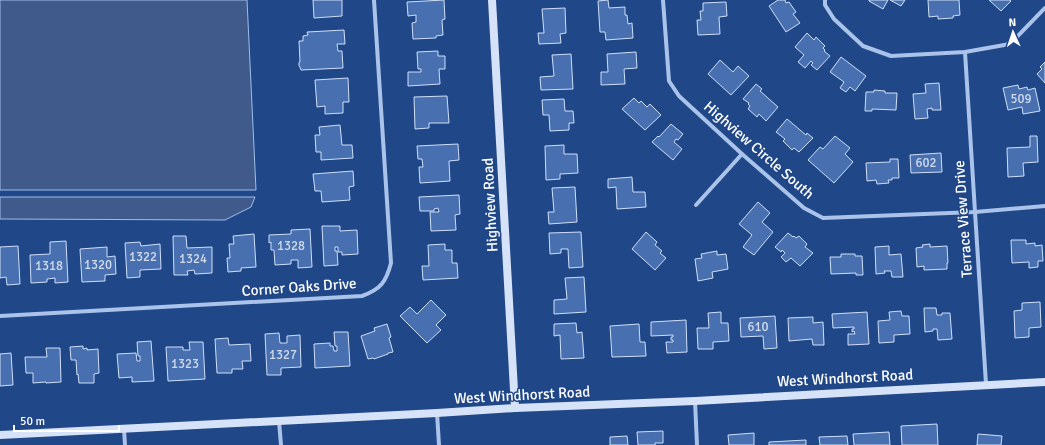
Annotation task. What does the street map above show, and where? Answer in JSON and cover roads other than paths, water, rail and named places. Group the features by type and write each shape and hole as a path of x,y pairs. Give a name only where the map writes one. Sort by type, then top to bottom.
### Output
{"street":[{"name":"Corner Oaks Drive","path":"0,316 362,296 372,292 381,285 388,276 391,263 374,0"},
{"name":"Highview Road","path":"492,0 515,408"},
{"name":"Highview Circle South","path":"663,0 669,80 679,96 804,208 824,218 974,212 1045,206"},
{"path":"825,0 825,5 834,19 863,46 891,56 966,52 1010,44 1045,8"},
{"name":"Terrace View Drive","path":"966,52 974,212 986,384"},
{"path":"696,204 742,154"},
{"name":"West Windhorst Road","path":"0,434 124,429 515,408 695,401 986,384 1045,382"},
{"path":"695,401 697,445"},
{"path":"437,413 439,445"},
{"path":"279,421 281,445"},
{"path":"124,429 124,445"}],"water":[{"path":"0,0 247,0 256,190 0,190"},
{"path":"0,197 255,197 251,207 225,220 0,219"}]}
